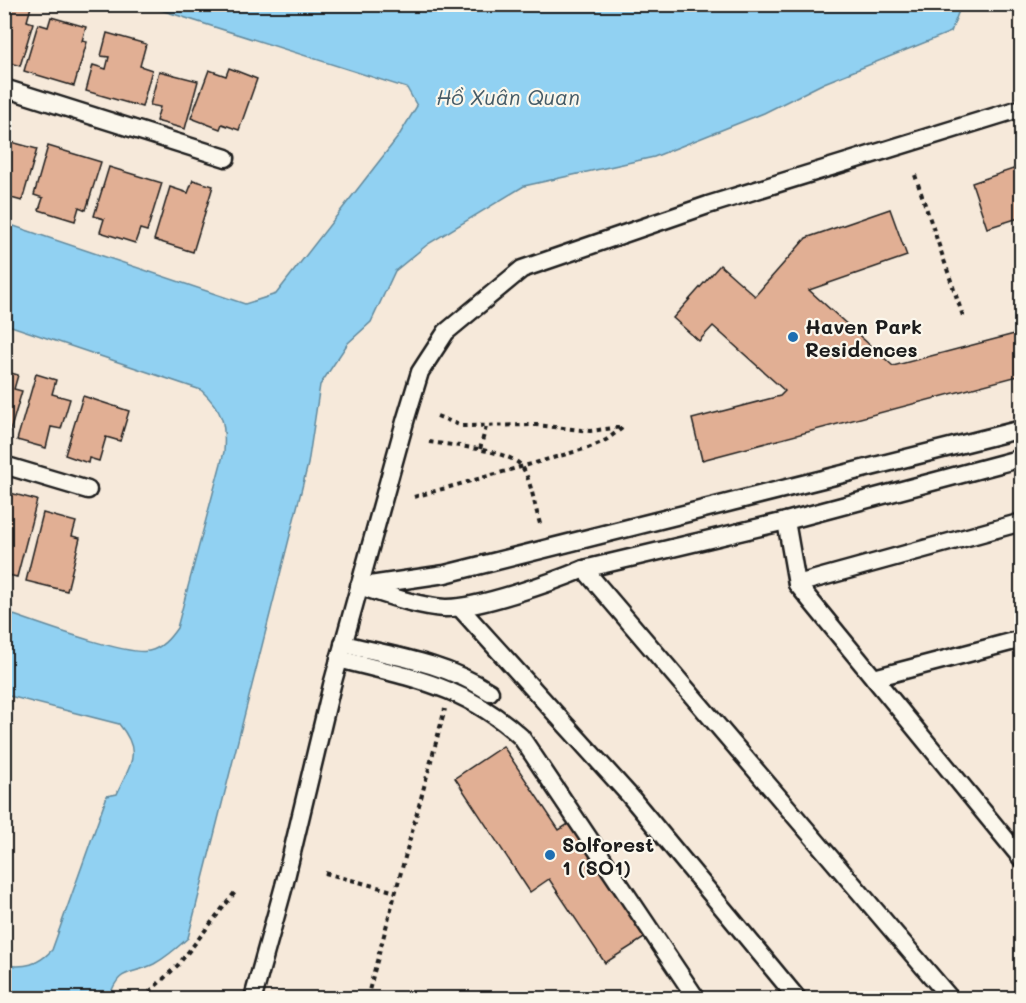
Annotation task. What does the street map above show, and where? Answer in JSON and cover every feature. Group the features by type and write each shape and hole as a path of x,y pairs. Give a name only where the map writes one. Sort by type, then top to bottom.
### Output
{"street":[{"path":"4,88 226,158"},
{"path":"253,999 284,886 341,652 420,372 446,332 522,269 708,205 1022,108"},
{"path":"359,586 445,574 1022,429"},
{"path":"359,586 423,605 460,608 560,579 584,569 786,521 1022,458"},
{"path":"4,465 88,490"},
{"path":"786,521 797,584 1022,859"},
{"path":"797,584 1022,522"},
{"path":"584,569 950,999"},
{"path":"460,608 630,796 797,999"},
{"path":"874,678 1022,639"},
{"path":"341,652 442,668 466,677 490,692"},
{"path":"341,652 439,685 476,702 498,717 521,738 696,999"}],"path":[{"path":"915,175 964,319"},
{"path":"414,497 588,448 606,440 625,426 590,431 537,425 462,426 437,416"},
{"path":"480,448 486,427"},
{"path":"429,442 480,448 514,460 523,466 541,527"},
{"path":"367,999 448,699"},
{"path":"325,873 396,892"},
{"path":"143,999 178,965 236,891"}],"water":[{"name":"Hồ Xuân Quan","path":"637,4 961,5 951,32 824,83 764,113 654,157 524,186 428,244 395,271 371,322 348,343 320,385 308,464 188,938 159,961 121,977 109,998 5,998 5,965 31,964 42,959 52,950 107,796 117,794 130,766 132,751 131,743 119,724 5,695 5,612 78,637 120,648 149,651 162,645 177,628 224,452 224,442 222,418 214,404 201,390 5,324 5,223 245,304 276,294 398,137 417,106 407,88 145,5 617,5 628,8"}],"building":[{"path":"4,4 31,7 27,21 33,23 20,66 4,61"},
{"path":"51,17 86,27 82,41 87,42 74,86 24,71 38,24 48,27"},
{"path":"107,33 146,44 140,66 152,70 142,107 86,91 93,65 106,69 109,57 101,56"},
{"path":"229,68 257,79 239,130 222,124 220,129 191,118 209,70 226,76"},
{"path":"159,71 198,81 185,129 156,121 160,107 150,105"},
{"path":"4,140 37,149 22,201 4,196"},
{"path":"48,146 101,162 86,210 79,207 75,221 39,210 43,198 34,195"},
{"path":"1022,166 1022,217 987,228 972,183"},
{"path":"109,167 162,183 147,231 140,229 135,243 100,232 104,219 94,216"},
{"path":"193,180 213,186 193,252 154,240 170,187 188,193"},
{"name":"Haven Park Residences","path":"890,209 907,256 809,290 893,366 1022,332 1022,375 702,460 692,419 780,396 785,391 713,326 699,341 673,318 720,265 755,296 806,238"},
{"path":"4,371 18,375 14,389 22,391 9,435 4,433"},
{"path":"36,374 56,380 52,394 70,399 61,429 51,427 46,448 17,440"},
{"path":"83,396 129,411 120,441 106,437 99,461 89,458 88,463 65,455"},
{"path":"10,493 37,500 17,577 4,574 4,500 8,501"},
{"path":"43,513 76,522 72,536 80,538 67,591 26,581"},
{"name":"Solforest 1 (SO1)","path":"503,746 559,830 573,821 649,935 605,963 549,879 530,892 455,778"}],"place":[{"name":"Haven Park Residences","path":"793,337"},
{"name":"Solforest 1 (SO1)","path":"550,855"}]}
